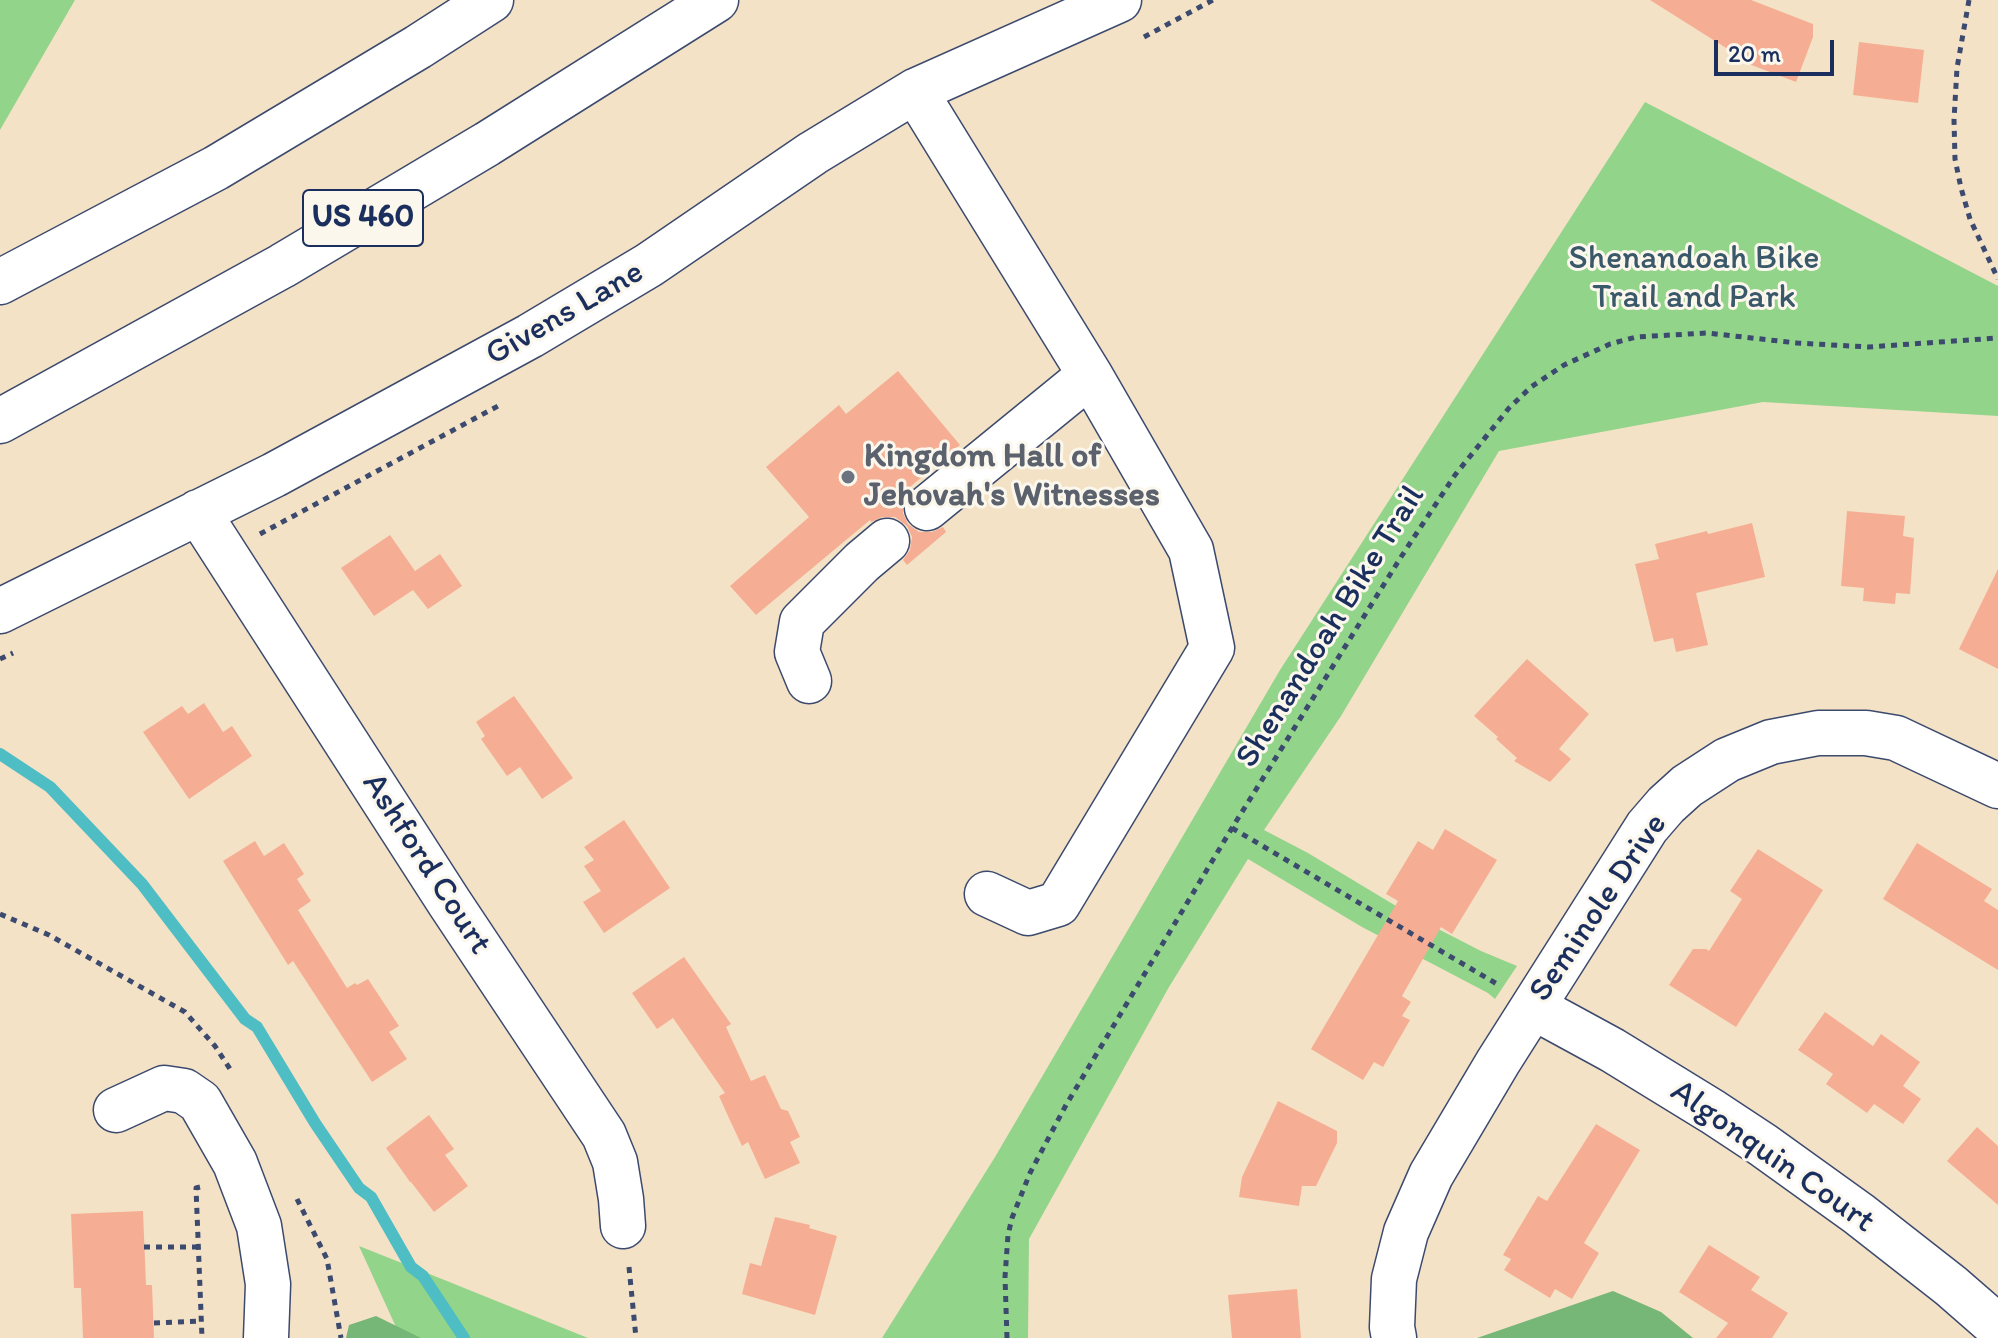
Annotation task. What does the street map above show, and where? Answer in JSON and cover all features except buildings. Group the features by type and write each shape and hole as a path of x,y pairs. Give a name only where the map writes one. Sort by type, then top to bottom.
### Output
{"main road":[{"path":"0,282 216,168 491,0"},
{"name":"US 460","path":"0,421 295,258 487,144 716,0"},
{"name":"Givens Lane","path":"0,611 274,475 570,313 649,265 813,153 915,91 1119,0"},
{"path":"915,91 1090,375 1191,550 1212,648 1058,904 1028,913 987,894"},
{"path":"942,497 1090,375"},
{"name":"Ashford Court","path":"198,512 449,902 604,1135 615,1162 623,1226"},
{"path":"809,681 797,652 802,622 887,541"},
{"name":"Seminole Drive","path":"1394,1338 1394,1279 1406,1232 1431,1175 1647,827 1666,805 1687,786 1727,760 1771,742 1818,733 1866,733 1896,738 1998,786"},
{"name":"Algonquin Court","path":"1533,1007 1612,1050 1763,1145 1859,1214 1998,1327"},
{"path":"116,1110 164,1088 184,1091 200,1102 235,1163 259,1226 268,1284 266,1338"}],"path":[{"path":"1144,37 1213,0"},
{"path":"1969,0 1957,68 1955,159 1970,219 1998,279"},
{"name":"Shenandoah Bike Trail","path":"1007,1338 1005,1277 1012,1218 1030,1173 1066,1105 1232,828 1401,557 1455,475 1509,408 1531,387 1564,365 1610,344 1636,337 1707,333 1842,347 1998,338"},
{"path":"1232,828 1533,1007"},
{"path":"202,1338 196,1188 207,1186"},
{"path":"623,1226 636,1338"},
{"path":"144,1247 197,1247"},
{"path":"154,1323 201,1321"}],"green space":[{"path":"0,0 75,0 0,130"},
{"name":"Shenandoah Bike Trail and Park","path":"1645,102 1998,286 1998,416 1763,402 1499,451 1341,716 1264,830 1411,915 1517,966 1495,999 1362,927 1248,859 1169,987 1029,1239 1028,1338 882,1338 995,1157 1280,670"},
{"path":"359,1246 442,1279 588,1338 401,1338"},
{"path":"1613,1291 1661,1312 1693,1338 1477,1338"},
{"path":"376,1316 421,1338 346,1338 349,1325"}],"waterway":[{"path":"0,754 50,787 142,884 245,1019 257,1027 315,1123 359,1188 371,1197 411,1267 423,1276 464,1338"}],"place":[{"name":"Kingdom Hall of Jehovah's Witnesses","path":"848,477"}]}
